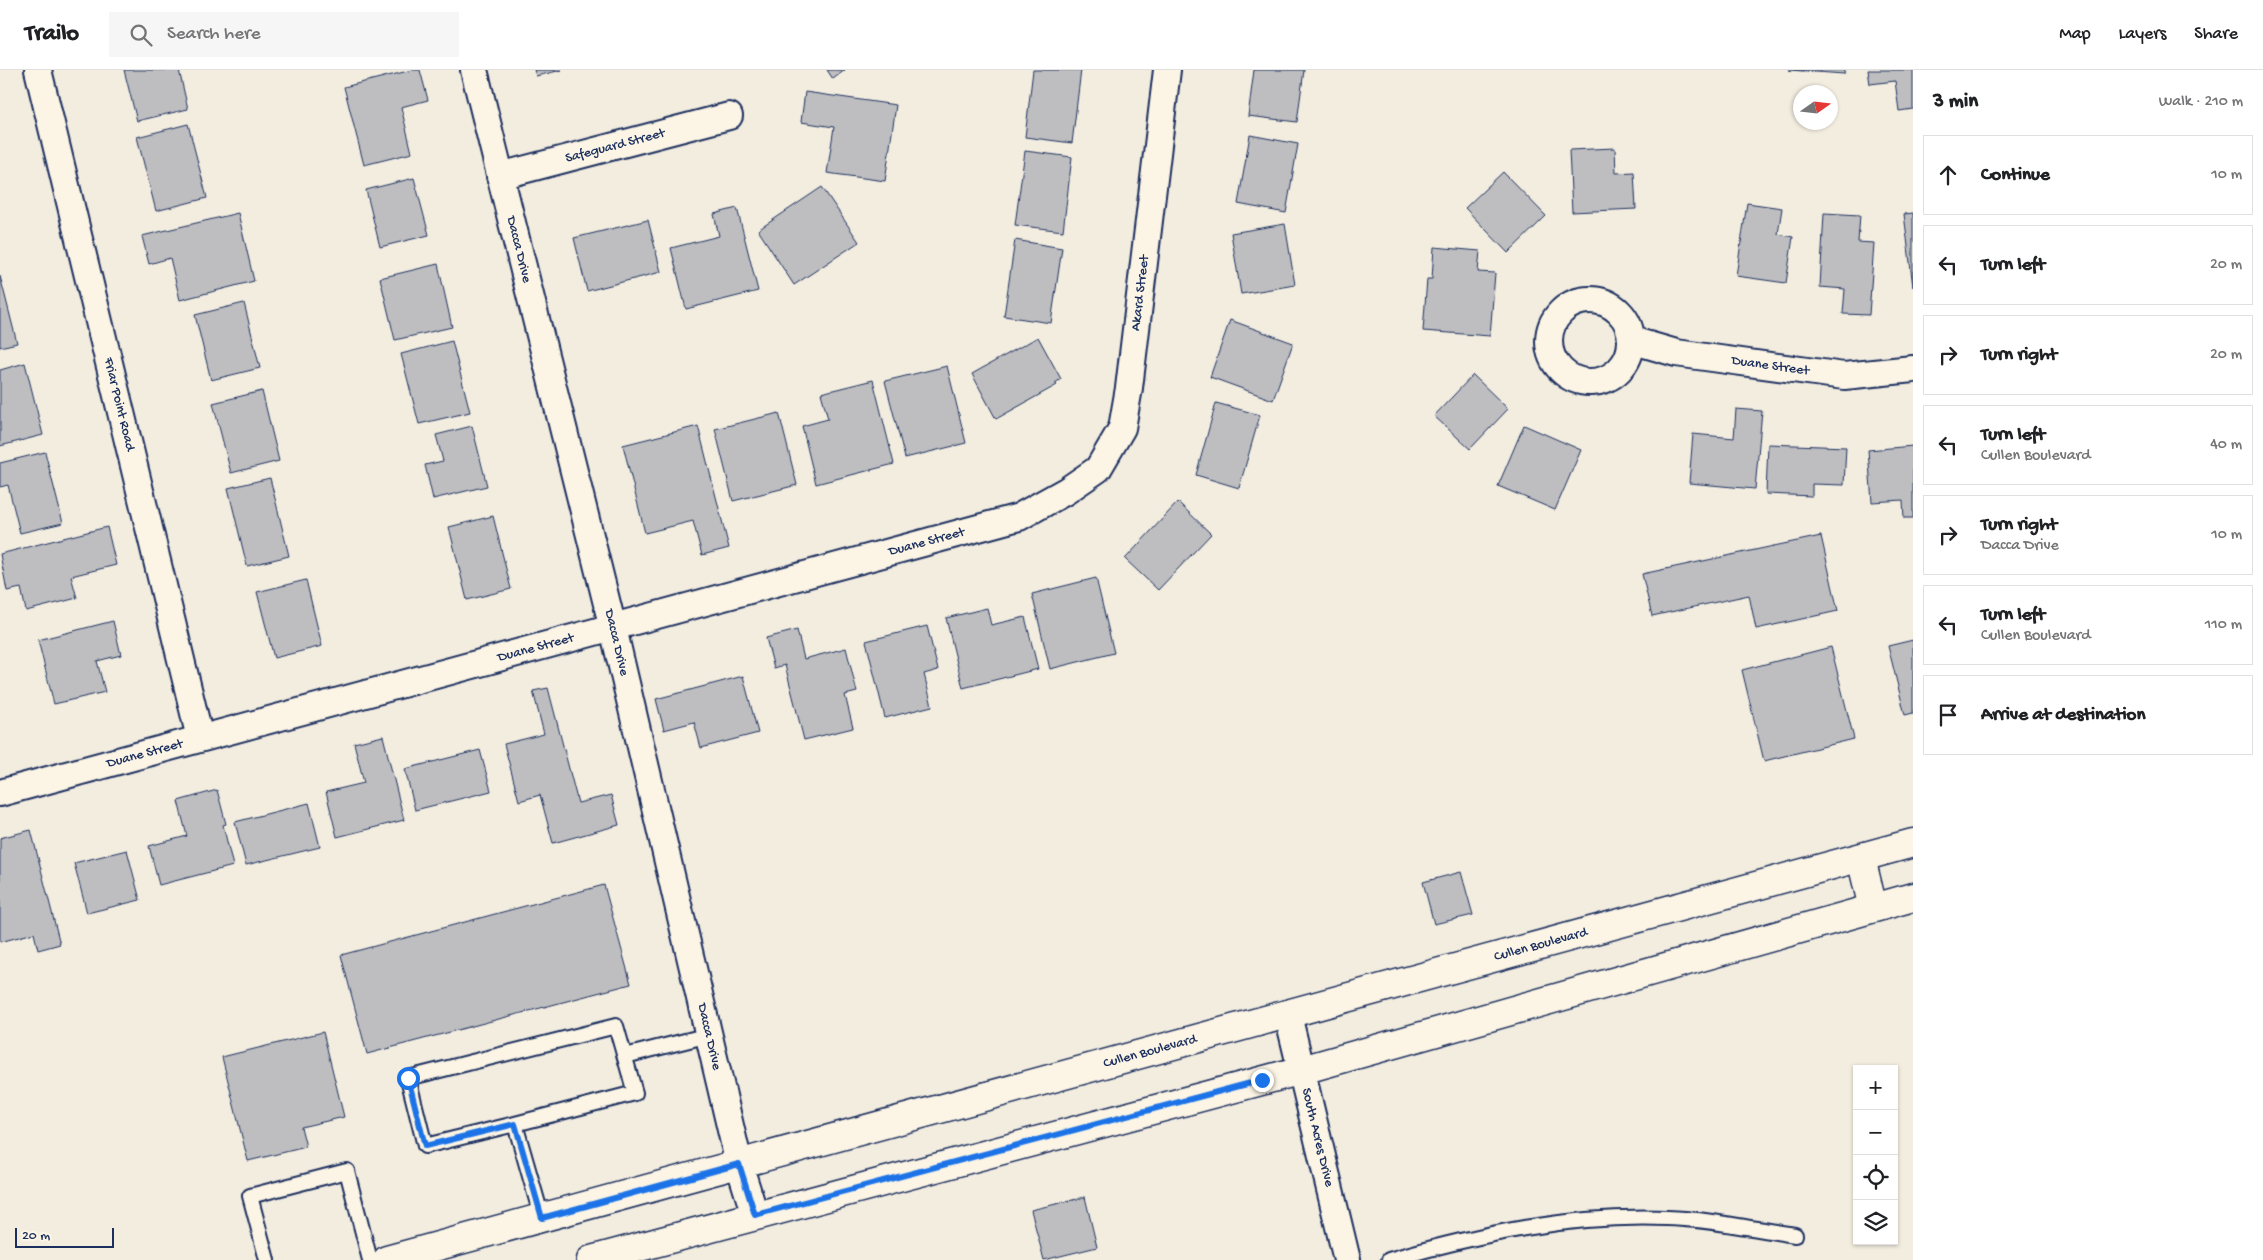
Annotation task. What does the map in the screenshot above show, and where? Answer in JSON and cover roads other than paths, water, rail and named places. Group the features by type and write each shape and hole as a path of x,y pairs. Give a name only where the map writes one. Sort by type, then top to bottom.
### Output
{"main road":[{"name":"Cullen Boulevard","path":"387,1260 1913,843"},
{"path":"1861,858 1873,908"},
{"path":"591,1260 1302,1070 1913,897"}],"street":[{"name":"Friar Point Road","path":"38,70 200,738"},
{"name":"Dacca Drive","path":"474,70 613,628 739,1164 755,1215"},
{"name":"Akard Street","path":"1066,491 1098,469 1122,428 1130,388 1167,70"},
{"name":"Safeguard Street","path":"500,176 728,116"},
{"name":"Duane Street","path":"1631,340 1676,353 1844,376 1913,368"},
{"name":"Duane Street","path":"0,793 1018,517 1066,491"},
{"name":"South Acres Drive","path":"1288,1015 1348,1260"}],"lane":[{"path":"616,1026 635,1093 515,1124 425,1146 408,1078 616,1026"},
{"path":"624,1056 709,1035"},
{"path":"515,1124 542,1218"},
{"path":"267,1260 250,1196 347,1171 370,1260"},
{"path":"1389,1260 1456,1241 1565,1221 1667,1218 1795,1234"}]}
